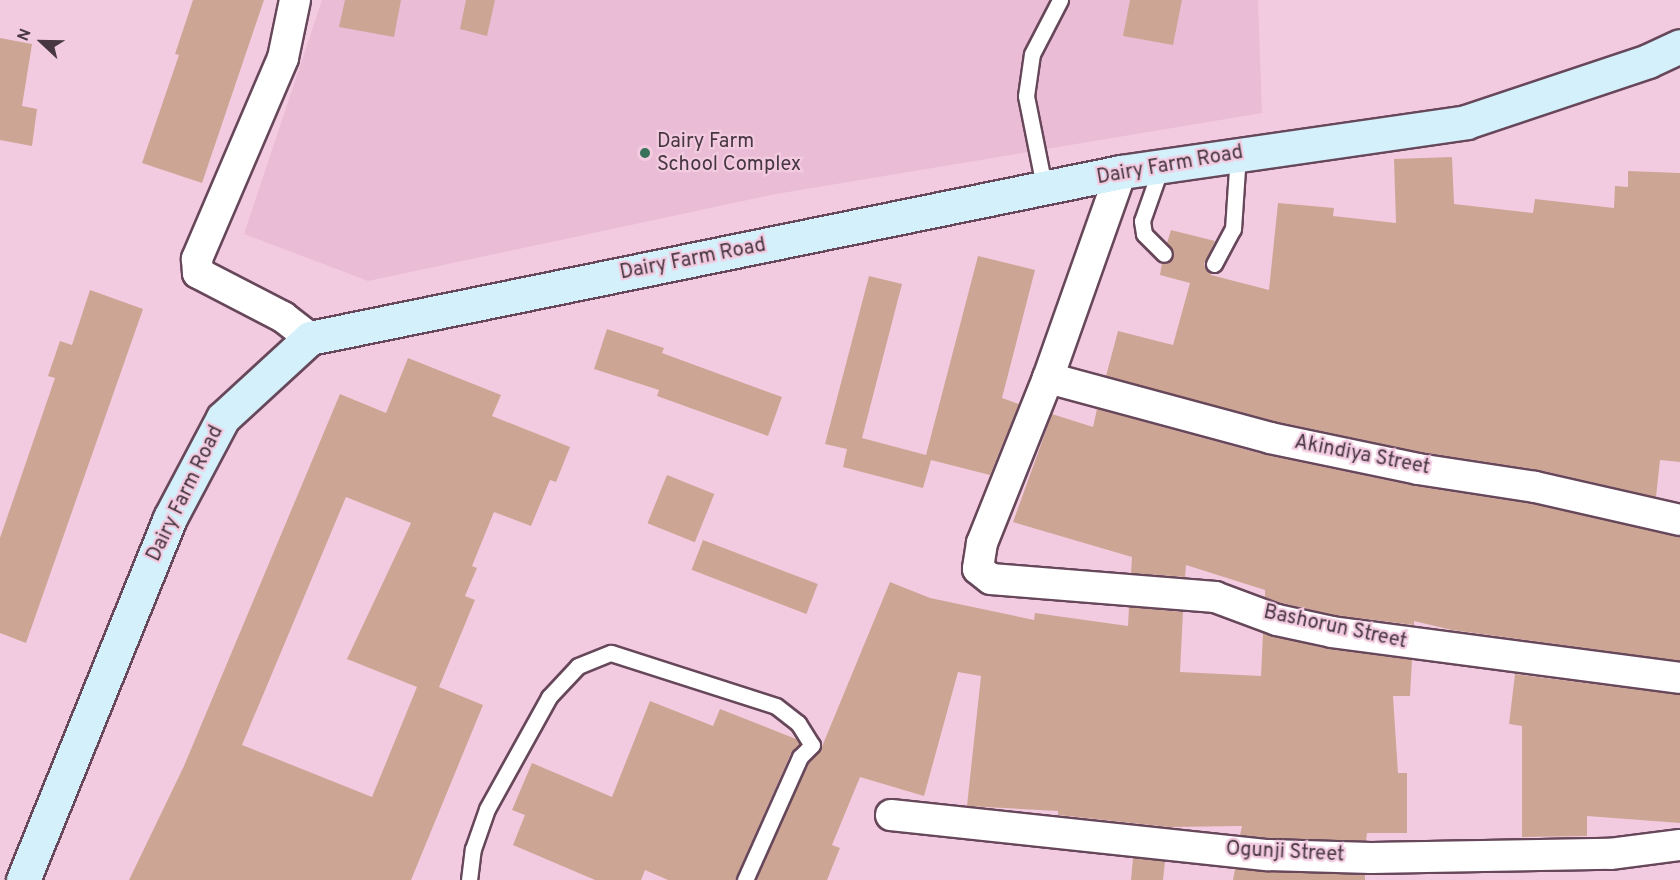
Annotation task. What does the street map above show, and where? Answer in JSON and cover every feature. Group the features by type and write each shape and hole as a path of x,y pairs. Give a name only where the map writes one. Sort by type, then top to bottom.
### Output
{"main road":[{"name":"Dairy Farm Road","path":"22,880 170,518 224,418 310,338 1045,190 1121,172 1466,122 1648,61 1680,46"}],"street":[{"path":"294,0 283,58 197,259 198,273 283,317 310,338"},
{"path":"1048,378 1121,172"},
{"name":"Akindiya Street","path":"1048,378 1270,438 1418,469 1535,487 1680,520"},
{"name":"Bashorun Street","path":"1048,378 981,543 978,569 991,579 1215,597 1277,620 1332,632 1680,678"},
{"name":"Ogunji Street","path":"891,814 1268,855 1371,858 1610,854 1680,845"}],"lane":[{"path":"1045,190 1026,96 1032,54 1060,0"},
{"path":"1214,264 1233,229 1238,154"},
{"path":"1161,167 1142,221 1144,234 1164,254"},
{"path":"469,880 472,849 487,809 549,697 578,666 611,653 776,706 798,723 812,745 800,757 745,880"}],"shaded area":[{"name":"Dairy Farm School Complex","path":"322,0 1258,0 1262,113 776,194 368,281 244,234"}],"building":[{"path":"193,0 264,0 202,183 142,163 179,55 175,54"},
{"path":"345,0 401,0 394,37 339,27"},
{"path":"466,0 495,0 487,36 460,29"},
{"path":"1130,0 1182,0 1173,45 1123,36"},
{"path":"0,38 32,44 22,106 37,109 32,146 0,140"},
{"path":"1452,157 1454,204 1533,213 1535,199 1614,208 1615,186 1628,187 1628,171 1680,173 1680,462 1660,460 1656,497 1539,470 1421,452 1274,421 1106,376 1118,331 1173,345 1190,283 1160,275 1162,263 1173,256 1167,243 1171,230 1215,241 1204,264 1211,275 1269,290 1278,203 1334,208 1333,216 1396,223 1394,159"},
{"path":"978,256 1035,270 1002,398 1019,404 990,475 931,460 923,488 843,467 847,449 825,444 869,276 902,284 862,438 926,455"},
{"path":"90,290 143,309 26,643 0,633 0,538 55,378 48,376 60,341 72,345"},
{"path":"607,329 664,348 662,353 782,397 768,436 657,396 659,390 594,369"},
{"path":"408,358 501,395 492,416 570,447 556,482 550,480 531,526 494,512 472,566 477,568 465,596 475,600 439,687 483,705 411,880 129,880 184,766 340,394 386,413","holes":["346,497 411,523 347,659 417,687 372,797 242,745"]},
{"path":"1097,409 1266,455 1415,486 1532,504 1680,537 1680,661 1452,630 1414,621 1414,625 1335,615 1282,603 1265,597 1265,590 1186,565 1185,577 1131,573 1132,557 1013,522 1052,414 1093,427"},
{"path":"667,475 714,494 695,542 648,523"},
{"path":"703,540 818,584 806,614 692,570"},
{"path":"890,582 930,598 1034,620 1035,613 1128,626 1129,607 1183,612 1180,672 1261,676 1263,633 1328,649 1412,660 1410,696 1393,696 1398,773 1407,773 1407,833 1367,833 1366,841 1269,838 1240,835 1242,826 1169,827 1058,815 1058,811 967,806 981,676 958,672 924,796 860,777 832,845 840,848 827,880 756,880 808,763 821,749"},
{"path":"1515,674 1680,695 1680,823 1587,816 1587,836 1522,837 1522,726 1509,724"},
{"path":"650,701 713,726 720,709 796,739 800,744 791,753 735,880 668,880 645,870 641,880 595,880 513,845 525,815 512,810 532,763 612,797"},
{"path":"1133,858 1165,861 1163,880 1131,880"},
{"path":"1235,869 1365,875 1365,880 1233,880"}],"place":[{"name":"Dairy Farm School Complex","path":"645,153"}]}
